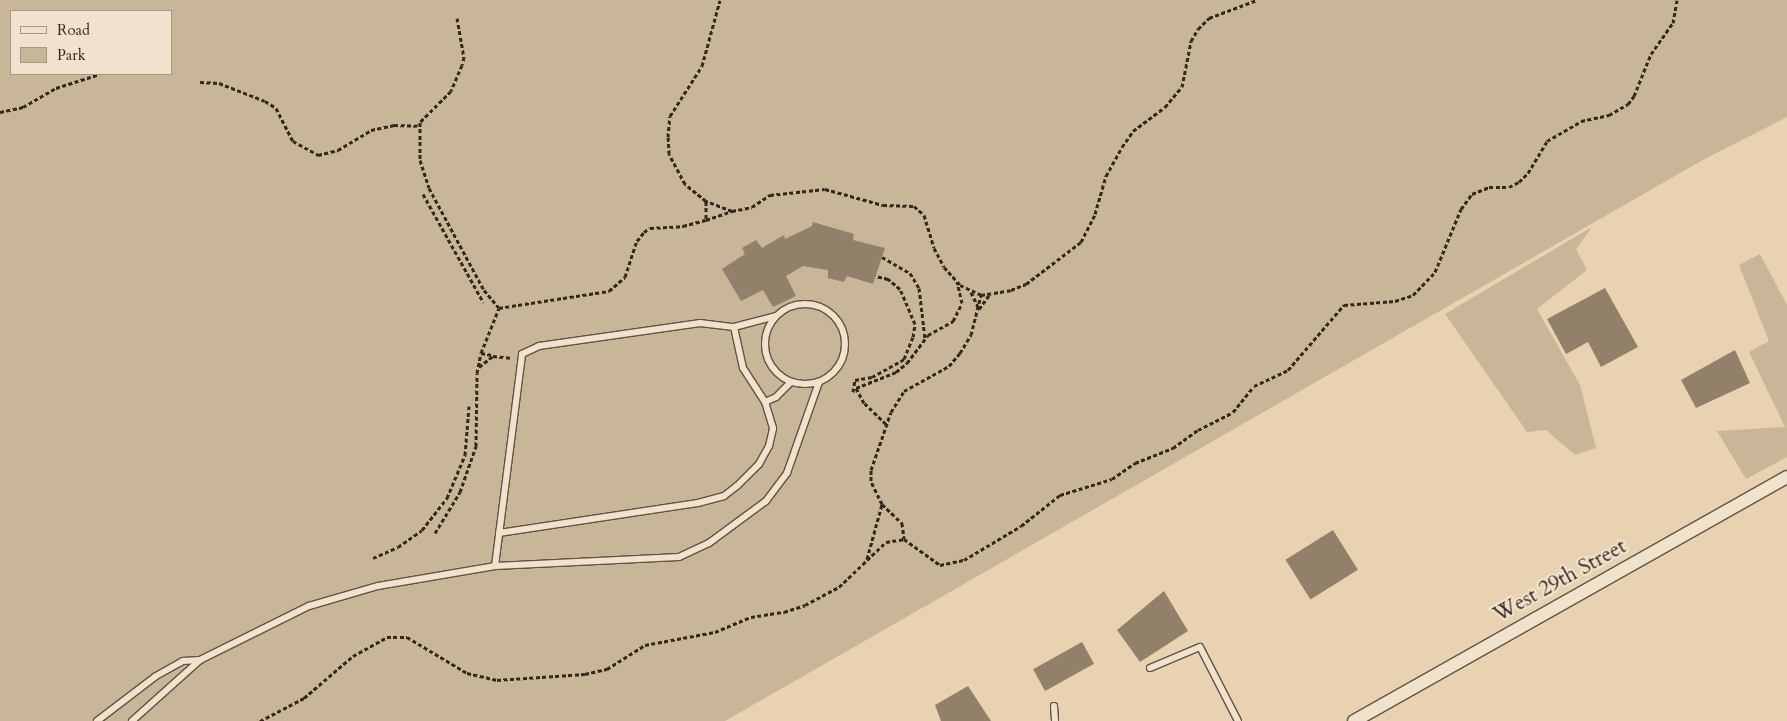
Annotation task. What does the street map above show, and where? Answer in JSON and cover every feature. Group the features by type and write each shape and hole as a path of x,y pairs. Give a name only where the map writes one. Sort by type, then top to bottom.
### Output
{"street":[{"name":"West 29th Street","path":"1354,721 1787,477"}],"lane":[{"path":"132,721 200,660 309,606 378,586 495,566 679,557 709,543 766,501 787,473 819,382 839,366 845,341 842,328 824,309 812,305 793,306 776,316 734,327 700,323 540,346 522,354 495,566"},
{"path":"776,316 764,340 765,354 779,376 791,382 819,382"},
{"path":"499,533 724,496 759,464 769,446 774,428 765,402 742,368 734,327"},
{"path":"765,402 776,397 791,382"},
{"path":"1150,668 1200,647 1238,721"},
{"path":"97,721 156,676 183,661 200,660"},
{"path":"1054,706 1055,721"}],"path":[{"path":"720,0 702,66 670,116 668,137 669,154 685,184 706,201 732,211"},
{"path":"499,308 609,291 625,277 637,241 650,228 683,226 706,220 732,211 752,207 770,195 825,189 876,204 914,206 924,215 934,248 944,267 957,282 971,292 981,296 989,295 1026,284 1081,242 1095,214 1106,176 1122,147 1133,131 1165,107 1182,87 1192,41 1198,29 1209,18 1257,0"},
{"path":"260,721 304,698 353,656 387,638 407,638 460,670 497,680 599,672 644,645 715,632 751,617 784,612 805,605 839,586 886,542 904,539 940,565 964,560 1021,526 1060,495 1106,482 1135,464 1174,448 1198,430 1233,412 1254,386 1288,370 1344,305 1395,300 1413,295 1435,272 1461,209 1472,194 1489,187 1509,187 1519,182 1528,173 1546,141 1581,121 1610,115 1628,104 1634,96 1651,54 1673,23 1677,0"},
{"path":"457,18 464,57 451,91 420,126 423,176 484,290 499,308"},
{"path":"0,112 23,107 56,88 97,75"},
{"path":"200,82 219,83 265,101 276,108 293,141 318,155 338,150 371,130 394,125 420,126"},
{"path":"423,194 483,302"},
{"path":"706,201 706,220"},
{"path":"882,256 910,273 919,288 925,338"},
{"path":"853,392 855,380 872,377 904,359 913,337 915,324 900,289 888,279 876,276"},
{"path":"886,424 864,403 856,388 896,372 907,363 925,338 959,314 962,303 957,282"},
{"path":"971,292 979,310"},
{"path":"979,310 989,295"},
{"path":"904,539 902,523 882,504 871,481 871,470 886,424 904,391 951,364 971,335 979,310 981,296"},
{"path":"435,533 460,492 476,446 478,367 481,353 499,308"},
{"path":"481,353 521,362"},
{"path":"478,367 493,356"},
{"path":"373,558 398,548 422,530 447,498 465,455 469,406"},
{"path":"866,561 882,504"}],"green space":[{"path":"0,0 1787,0 1787,117 1701,161 725,721 0,721"},
{"path":"1592,227 1576,249 1587,270 1537,309 1580,385 1596,448 1575,455 1546,430 1527,432 1445,314"},
{"path":"1760,254 1787,305 1787,457 1746,479 1717,431 1785,427 1749,352 1769,341 1739,265"}],"building":[{"path":"813,222 854,234 853,240 885,248 873,284 847,276 844,282 828,278 828,270 803,266 786,276 796,296 773,307 763,290 741,301 722,269 745,254 742,248 756,240 762,248 784,235 785,239 812,226"},
{"path":"1605,288 1638,347 1601,367 1588,342 1566,354 1547,319"},
{"path":"1735,350 1750,383 1696,408 1681,380"},
{"path":"1333,530 1358,570 1310,600 1286,560"},
{"path":"1164,591 1188,631 1140,662 1117,630"},
{"path":"1082,642 1094,664 1045,691 1033,669"},
{"path":"968,686 991,721 941,721 935,705"}]}
